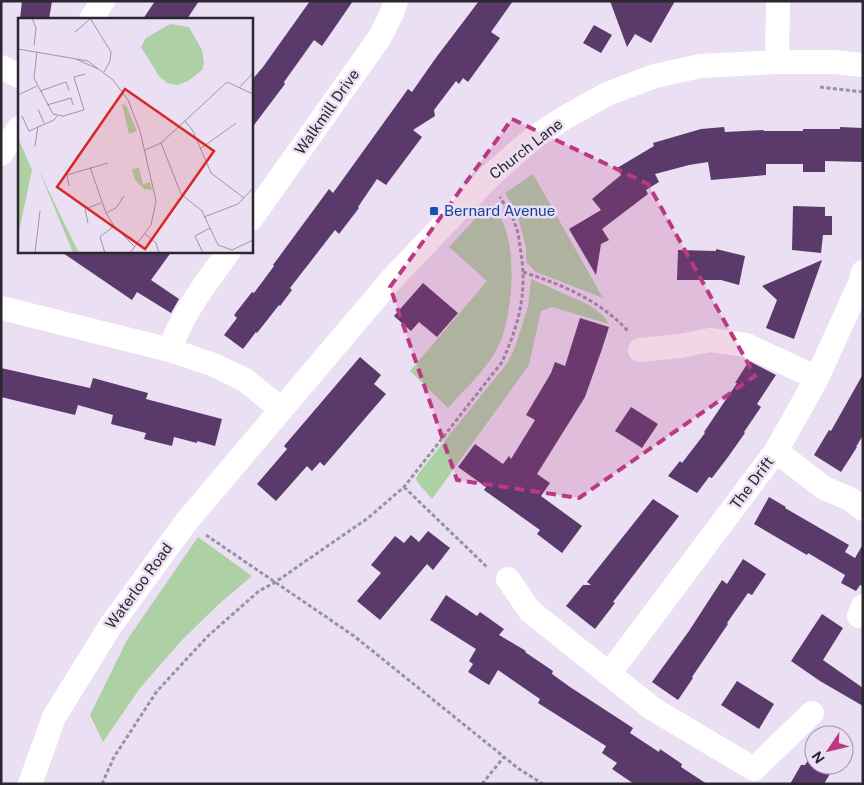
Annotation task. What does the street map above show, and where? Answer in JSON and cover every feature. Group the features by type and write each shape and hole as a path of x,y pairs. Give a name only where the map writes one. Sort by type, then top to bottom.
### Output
{"street":[{"path":"92,18 103,1"},
{"name":"Walkmill Drive","path":"252,218 380,37 396,1"},
{"path":"777,62 778,1"},
{"name":"Church Lane","path":"281,409 391,280 488,178 535,138 564,118 607,94 655,76 700,66 777,62 834,62 863,65"},
{"path":"1,67 18,76"},
{"path":"1,154 18,129"},
{"path":"170,350 189,307 228,252"},
{"name":"The Drift","path":"609,674 776,451 817,378 862,278"},
{"path":"1,308 170,350 214,365 245,380 281,409"},
{"path":"640,350 680,346 710,340 746,345 817,378"},
{"name":"Waterloo Road","path":"30,784 54,717 111,625 186,522 281,409"},
{"path":"776,451 824,488 850,499 863,509"},
{"path":"508,579 530,612 653,708 754,776 812,713"}],"path":[{"path":"819,87 863,92"},
{"path":"102,784 114,757 157,691 208,636 259,591 274,583 368,518 404,487 502,362 518,318 524,283 522,255 516,225 499,195"},
{"path":"523,272 545,279 586,297 600,306 630,333 640,350"},
{"path":"404,487 486,567 508,579"},
{"path":"186,522 354,636 504,757 543,784"},
{"path":"482,784 504,757"}],"highlighted area":[{"path":"512,119 648,184 755,376 579,498 457,480 390,287"}],"green space":[{"path":"533,174 603,298 536,272 527,263 526,248 517,213 505,193"},
{"path":"489,204 501,219 510,248 511,284 507,320 497,349 492,357 448,408 410,371 487,281 449,247"},
{"path":"531,279 589,305 603,315 609,324 552,307 541,311 529,365 432,499 418,483 416,479 418,474 508,362 528,307"},
{"path":"198,537 252,576 219,604 183,639 140,688 103,742 90,715 127,640"}],"building":[{"path":"22,1 52,1 49,18 20,18"},
{"path":"155,1 199,1 188,18 144,18"},
{"path":"310,1 353,1 322,46 314,40 284,82 285,84 252,128 252,80"},
{"path":"479,1 513,1 491,32 500,38 468,82 463,78 459,84 456,81 434,110 435,116 413,130 422,137 386,185 377,179 359,208 339,234 335,230 290,288 292,290 280,306 243,349 224,335 237,318 234,315 252,292 254,293 329,189 333,193 408,89 412,92"},
{"path":"610,1 675,1 651,43 635,34 627,47"},
{"path":"594,25 612,35 601,53 583,43"},
{"path":"724,127 725,132 763,130 803,131 803,129 840,129 840,127 863,128 863,162 825,161 825,172 803,172 803,164 766,164 766,175 711,180 708,162 655,174 659,182 646,190 648,194 602,229 609,240 601,244 596,275 569,229 601,210 592,199 621,175 617,168 654,146 653,143 701,129"},
{"path":"793,206 825,207 825,216 832,216 832,235 823,235 821,253 792,250"},
{"path":"716,249 745,256 739,285 721,280 677,280 678,250 716,251"},
{"path":"61,252 171,252 151,280 179,299 171,313 137,292 132,300"},
{"path":"822,260 794,339 766,328 777,300 762,286"},
{"path":"423,283 458,313 437,337 419,322 411,331 394,316"},
{"path":"580,318 609,327 585,397 537,474 550,483 541,496 582,526 562,553 537,534 540,530 484,490 486,487 458,467 475,444 503,464 509,456 511,459 535,420 526,415 551,373 555,362 565,366"},
{"path":"360,357 381,375 374,384 386,394 324,466 320,462 312,471 307,466 276,501 257,484 287,449 284,446"},
{"path":"749,361 776,375 757,404 761,407 745,433 712,478 709,477 697,493 668,476 680,461 682,463 705,433"},
{"path":"1,368 90,388 93,378 148,393 146,399 222,419 215,446 174,437 172,446 144,439 146,433 111,424 113,415 78,405 75,415 1,397"},
{"path":"863,374 863,435 841,472 814,455 829,430 831,431"},
{"path":"631,407 658,424 642,448 615,431"},
{"path":"769,497 849,545 845,552 855,558 863,544 863,586 860,585 856,591 841,583 845,575 754,524"},
{"path":"653,499 679,516 613,602 615,603 595,629 566,606 583,585 591,585 587,582"},
{"path":"428,531 450,548 433,570 427,564 380,620 357,601 381,573 371,565 395,536 404,543 411,535 419,542"},
{"path":"743,559 766,574 752,595 748,593 727,623 678,700 652,682 689,631 722,580 727,584"},
{"path":"446,595 477,616 480,612 504,629 499,635 526,651 553,671 552,674 570,687 633,728 630,733 659,752 660,749 682,764 681,767 707,784 634,784 612,769 617,763 602,753 606,746 538,703 540,699 498,670 489,685 468,672 473,664 469,661 476,649 430,620"},
{"path":"822,614 843,628 823,660 863,688 863,706 820,681 791,661"},
{"path":"737,681 774,704 759,729 721,705"},
{"path":"801,765 804,765 804,775 829,775 824,784 790,784"}],"place":[{"name":"Bernard Avenue","path":"434,211"}]}
